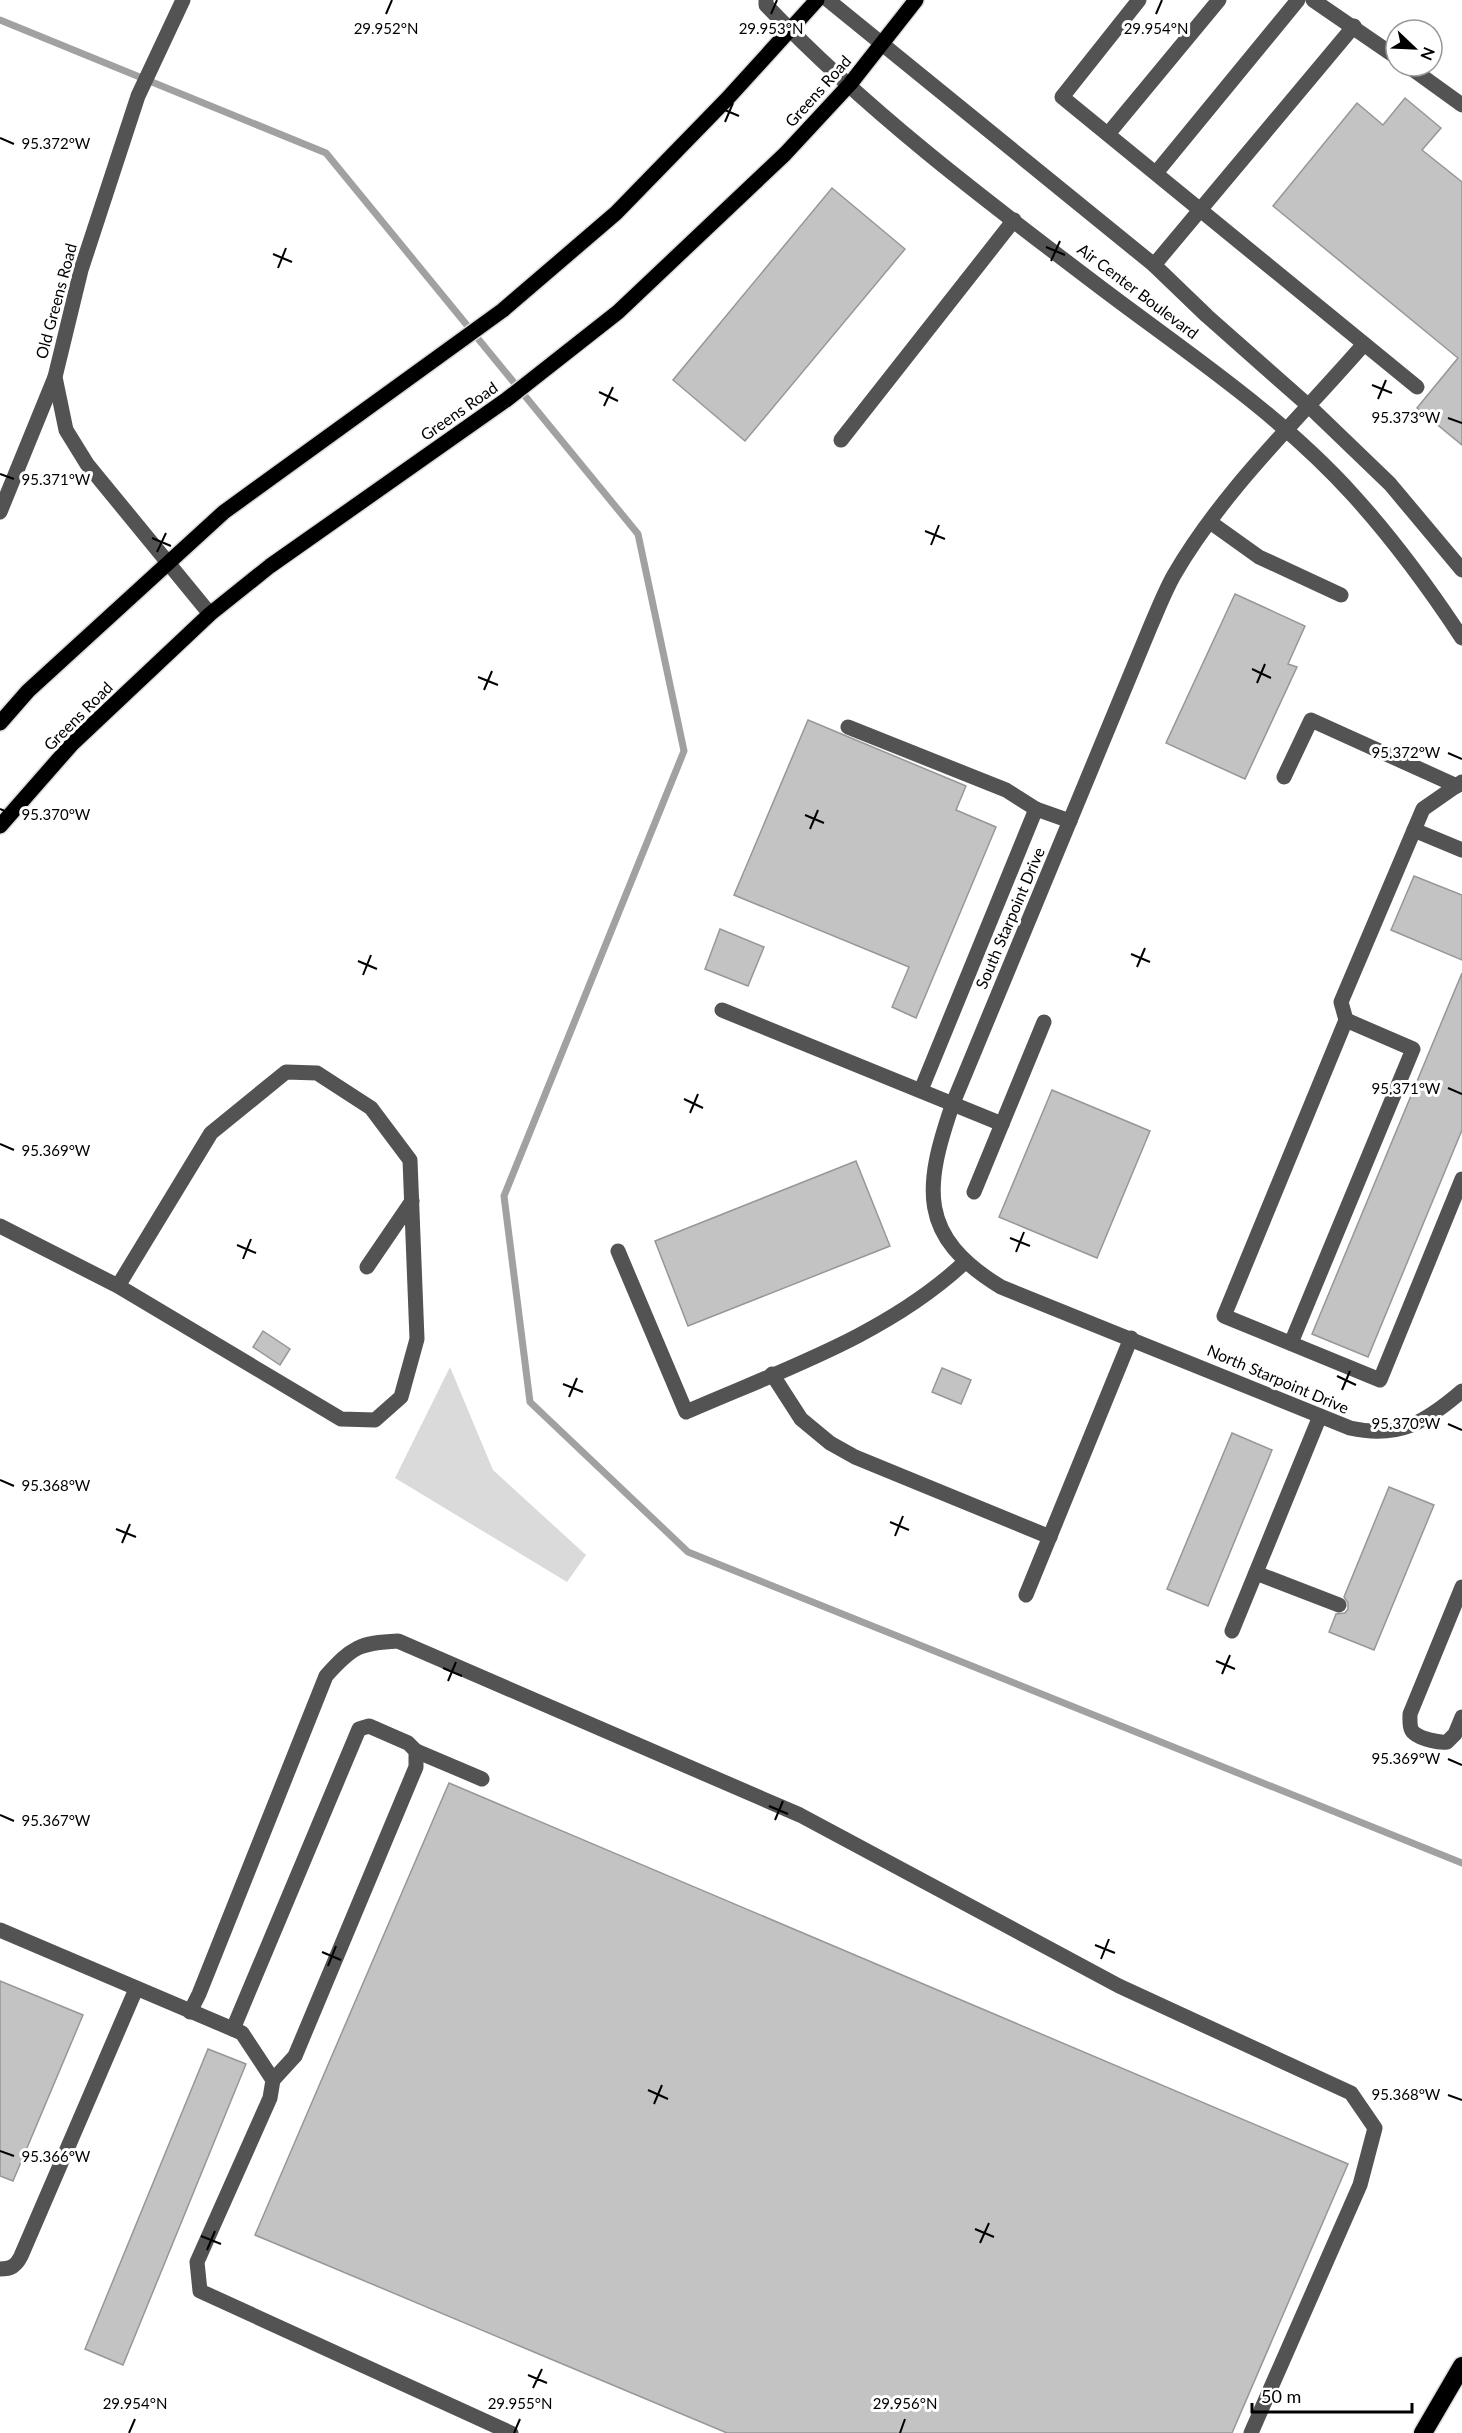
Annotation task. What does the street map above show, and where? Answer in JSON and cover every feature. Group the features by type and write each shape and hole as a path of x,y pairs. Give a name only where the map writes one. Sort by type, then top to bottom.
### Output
{"highway":[{"path":"1423,2433 1462,2366"}],"main road":[{"path":"0,723 28,691 166,562 224,512 502,310 616,213 818,0"},
{"name":"Greens Road","path":"0,826 72,744 210,614 270,566 506,400 618,312 785,154 850,84 916,0"}],"street":[{"name":"Old Greens Road","path":"183,0 138,96 81,270 55,377 66,430 87,464 210,614"},
{"name":"Air Center Boulevard","path":"766,0 766,5 791,31 908,138 1096,284 1214,370 1287,431 1352,494 1398,549 1462,638"},
{"name":"Air Center Boulevard","path":"828,0 1154,265 1207,316 1310,407 1390,484 1462,570"},
{"path":"1139,0 1062,97 1417,387"},
{"path":"1108,134 1219,0"},
{"path":"1156,173 1298,0"},
{"path":"1313,0 1384,48"},
{"path":"1154,265 1354,26"},
{"path":"1425,78 1462,105"},
{"path":"842,440 1014,220"},
{"name":"South Starpoint Drive","path":"1176,1356 1001,1287 964,1262 947,1240 935,1214 934,1166 953,1103 1151,625 1174,576 1210,522 1246,476 1364,344"},
{"path":"0,512 55,377"},
{"path":"1210,522 1259,557 1341,595"},
{"path":"1284,777 1311,720 1459,784"},
{"path":"848,727 1006,790 1036,809 1070,821"},
{"path":"1459,784 1422,809 1341,1002 1346,1020 1224,1316 1380,1380 1462,1179"},
{"path":"921,1090 1036,809"},
{"path":"1414,830 1462,850"},
{"path":"722,1010 1002,1124"},
{"path":"1291,1343 1413,1048 1346,1020"},
{"path":"974,1192 1044,1023"},
{"path":"0,1226 118,1286 341,1419 375,1420 402,1397 417,1339 410,1160 371,1108 317,1073 286,1072 210,1133 118,1286"},
{"path":"367,1267 411,1201"},
{"path":"618,1251 686,1412 842,1343 891,1318 944,1282 964,1262"},
{"path":"1026,1595 1131,1338"},
{"name":"North Starpoint Drive","path":"1176,1356 1350,1428 1372,1433 1394,1431 1419,1423 1442,1409 1462,1391"},
{"path":"772,1374 801,1419 830,1443 855,1457 1050,1537"},
{"path":"1232,1631 1320,1416"},
{"path":"1256,1573 1339,1605"},
{"path":"1462,1587 1410,1714 1410,1726 1414,1733 1440,1743 1447,1742 1455,1734 1462,1717"},
{"path":"190,2012 204,1983 326,1676 346,1653 369,1642 398,1641 800,1815 1119,1986 1351,2093 1375,2128 1360,2185 1251,2433"},
{"path":"233,2029 359,1729 369,1726 408,1743 416,1751 482,1779"},
{"path":"416,1751 416,1767 295,2056 273,2080 270,2098 197,2262 200,2291 511,2433"},
{"path":"0,1930 242,2032 273,2080"},
{"path":"0,2269 11,2268 17,2264 21,2256 136,1989"}],"shaded area":[{"path":"450,1367 493,1470 586,1555 567,1582 395,1478"}],"building":[{"path":"1405,98 1441,128 1422,150 1462,182 1462,445 1417,408 1458,358 1273,206 1357,103 1383,125"},
{"path":"832,188 905,249 745,441 673,380"},
{"path":"1235,594 1305,626 1288,664 1297,667 1245,779 1166,743"},
{"path":"808,720 966,786 956,810 996,827 916,1018 892,1007 909,967 734,895"},
{"path":"1414,876 1462,895 1462,960 1391,930"},
{"path":"720,929 764,947 748,986 705,969"},
{"path":"1462,973 1462,1130 1368,1357 1312,1334"},
{"path":"1052,1090 1150,1131 1097,1258 999,1217"},
{"path":"856,1161 890,1246 688,1326 655,1241"},
{"path":"263,1331 290,1349 280,1365 253,1347"},
{"path":"942,1368 971,1380 961,1404 932,1392"},
{"path":"1232,1433 1272,1450 1208,1606 1167,1589"},
{"path":"1389,1487 1434,1505 1374,1650 1329,1632 1336,1614 1345,1613 1348,1609 1348,1603 1344,1597"},
{"path":"449,1783 1348,2164 1232,2433 727,2433 255,2235"},
{"path":"0,1981 83,2015 13,2181 0,2176"},
{"path":"208,2049 246,2064 123,2365 85,2349"}],"waterway":[{"path":"0,20 326,153 638,534 684,751 504,1196 530,1402 688,1552 1462,1863"}]}
